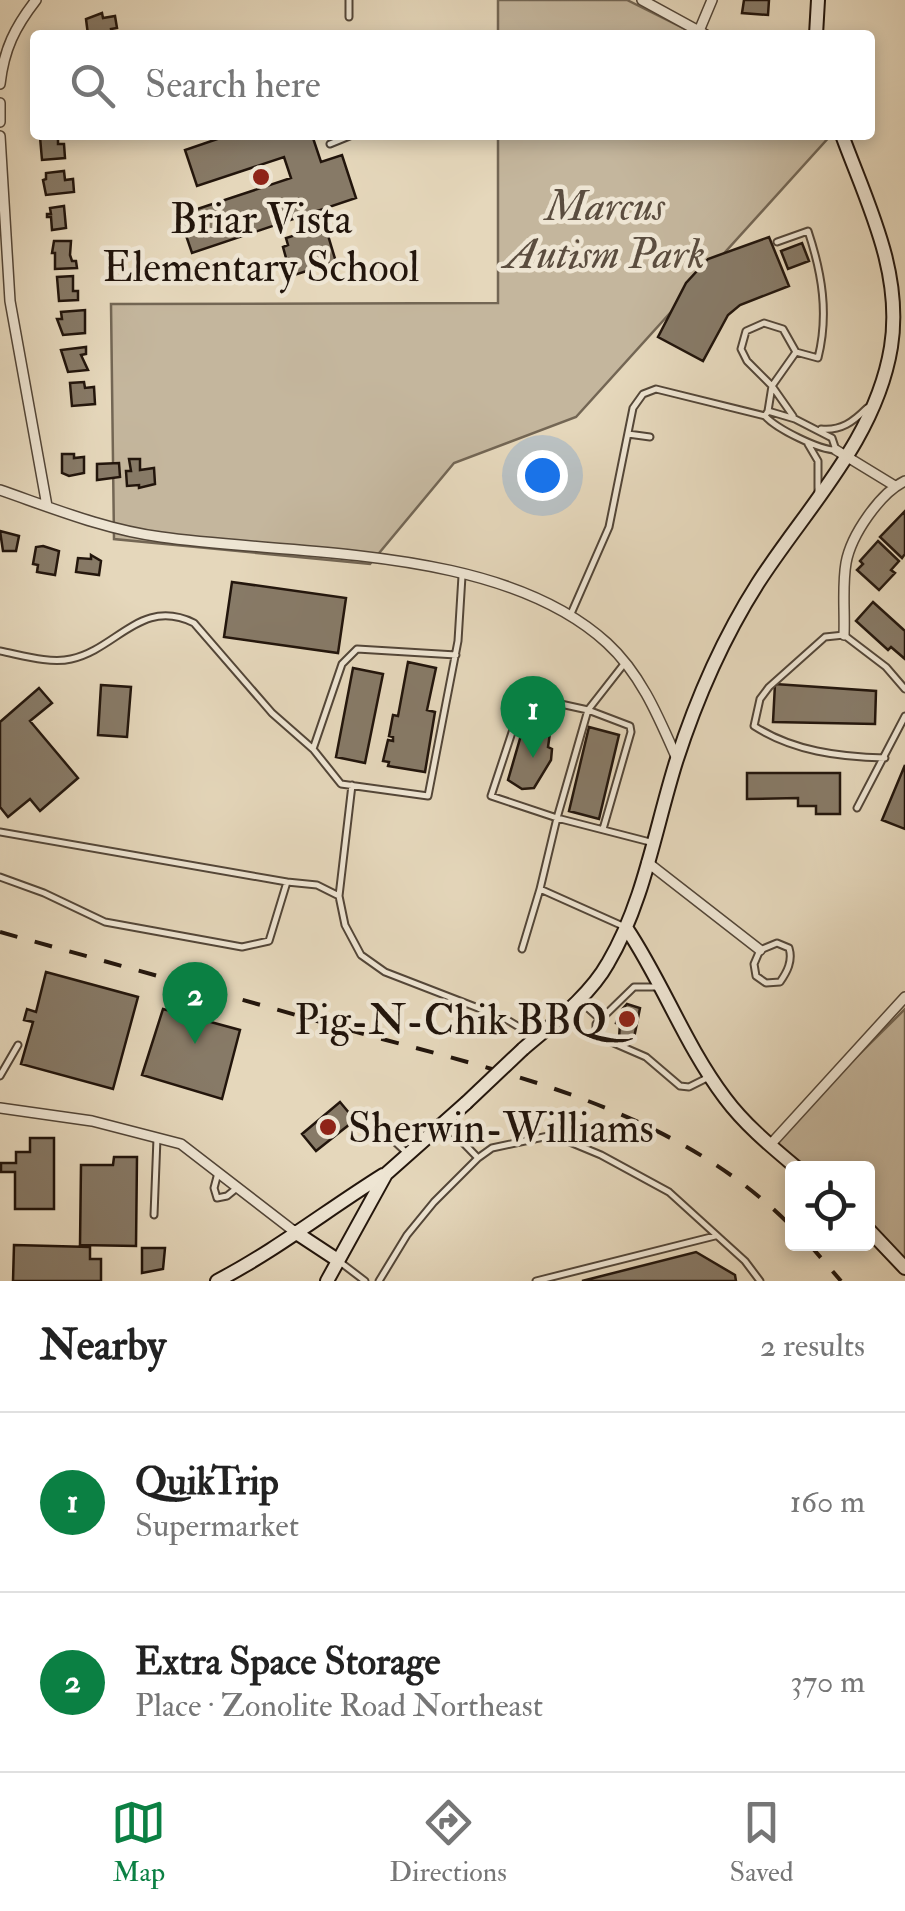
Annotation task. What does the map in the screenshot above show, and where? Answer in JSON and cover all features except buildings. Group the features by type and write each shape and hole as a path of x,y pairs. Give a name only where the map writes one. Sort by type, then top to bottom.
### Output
{"main road":[{"path":"816,30 818,0"},
{"path":"217,1281 240,1276 295,1232 386,1174 578,999 607,967 628,928 677,759 707,678 758,584 818,498 842,453 866,426 892,344 894,307 890,272 844,140"},
{"path":"628,928 710,1077 734,1110 789,1161"},
{"path":"327,1281 386,1174"},
{"path":"295,1232 336,1259"},
{"path":"875,1236 905,1268"}],"street":[{"path":"0,84 3,56 15,27 36,0"},
{"path":"642,0 697,30"},
{"path":"703,30 712,0"},
{"path":"0,103 0,122"},
{"path":"0,136 10,302 47,506"},
{"path":"842,453 900,484 859,532 846,560 844,634"},
{"path":"0,490 96,522 158,537 421,565 531,594 607,643 648,694 677,759"},
{"path":"648,862 760,950"},
{"path":"770,1145 905,997"},
{"path":"0,1108 92,1121 181,1144 295,1232"}],"lane":[{"path":"349,0 349,17"},
{"path":"330,144 340,140"},
{"path":"777,242 808,230 820,268 824,337 818,358 796,352 783,329 764,323 746,331 741,349 796,418"},
{"path":"796,352 772,386 766,414 772,424 824,450 842,453"},
{"path":"570,616 609,528 632,408 643,394 656,390 796,418 832,438 842,453"},
{"path":"814,428 836,430 849,424 876,399"},
{"path":"628,434 650,438"},
{"path":"802,438 818,462 818,498"},
{"path":"0,651 70,660 153,616 181,617 194,624 341,784 428,796 456,655 462,574"},
{"path":"886,758 855,757 788,745 754,726 760,699 825,636 844,634 886,667 905,689"},
{"path":"312,749 342,664 358,649 456,655"},
{"path":"522,949 588,710 624,664"},
{"path":"602,829 630,726 588,710 524,696 491,796 557,818 653,844"},
{"path":"857,808 905,716"},
{"path":"352,785 338,896 345,925 361,954 385,972 504,1018 536,1038"},
{"path":"0,832 317,884 338,896"},
{"path":"0,877 105,922 242,947 269,940 287,882"},
{"path":"540,890 628,928"},
{"path":"777,943 789,948 788,972 780,982 766,983 756,976 754,964 760,950 777,943"},
{"path":"661,987 634,987 600,1020 596,1031 600,1037 646,1057 680,1086 688,1087 710,1077"},
{"path":"578,999 600,1020"},
{"path":"0,1076 18,1045"},
{"path":"444,1122 478,1158"},
{"path":"380,1128 408,1154"},
{"path":"379,1281 416,1224 478,1158 492,1148 553,1135 670,1192 745,1261 760,1281"},
{"path":"154,1215 157,1138"},
{"path":"218,1172 214,1188 217,1198 238,1187"},
{"path":"536,1281 715,1236"},
{"path":"336,1259 365,1281"}],"green space":[{"path":"498,0 627,0 687,30 498,30"},
{"name":"Marcus Autism Park","path":"498,140 826,140 576,417 454,463 370,564 114,539 111,304 498,303"},
{"path":"905,1009 905,1267 875,1239 875,1161 785,1161 785,1165 764,1148"}],"railway":[{"path":"0,932 464,1061 583,1099 694,1151 745,1186 785,1221"},
{"path":"815,1251 841,1281"}],"place":[{"name":"Briar Vista Elementary School","path":"261,177"},
{"name":"QuikTrip","path":"533,758"},
{"name":"Pig-N-Chik BBQ","path":"627,1019"},
{"name":"Extra Space Storage","path":"195,1044"},
{"name":"Sherwin-Williams","path":"328,1127"}]}
